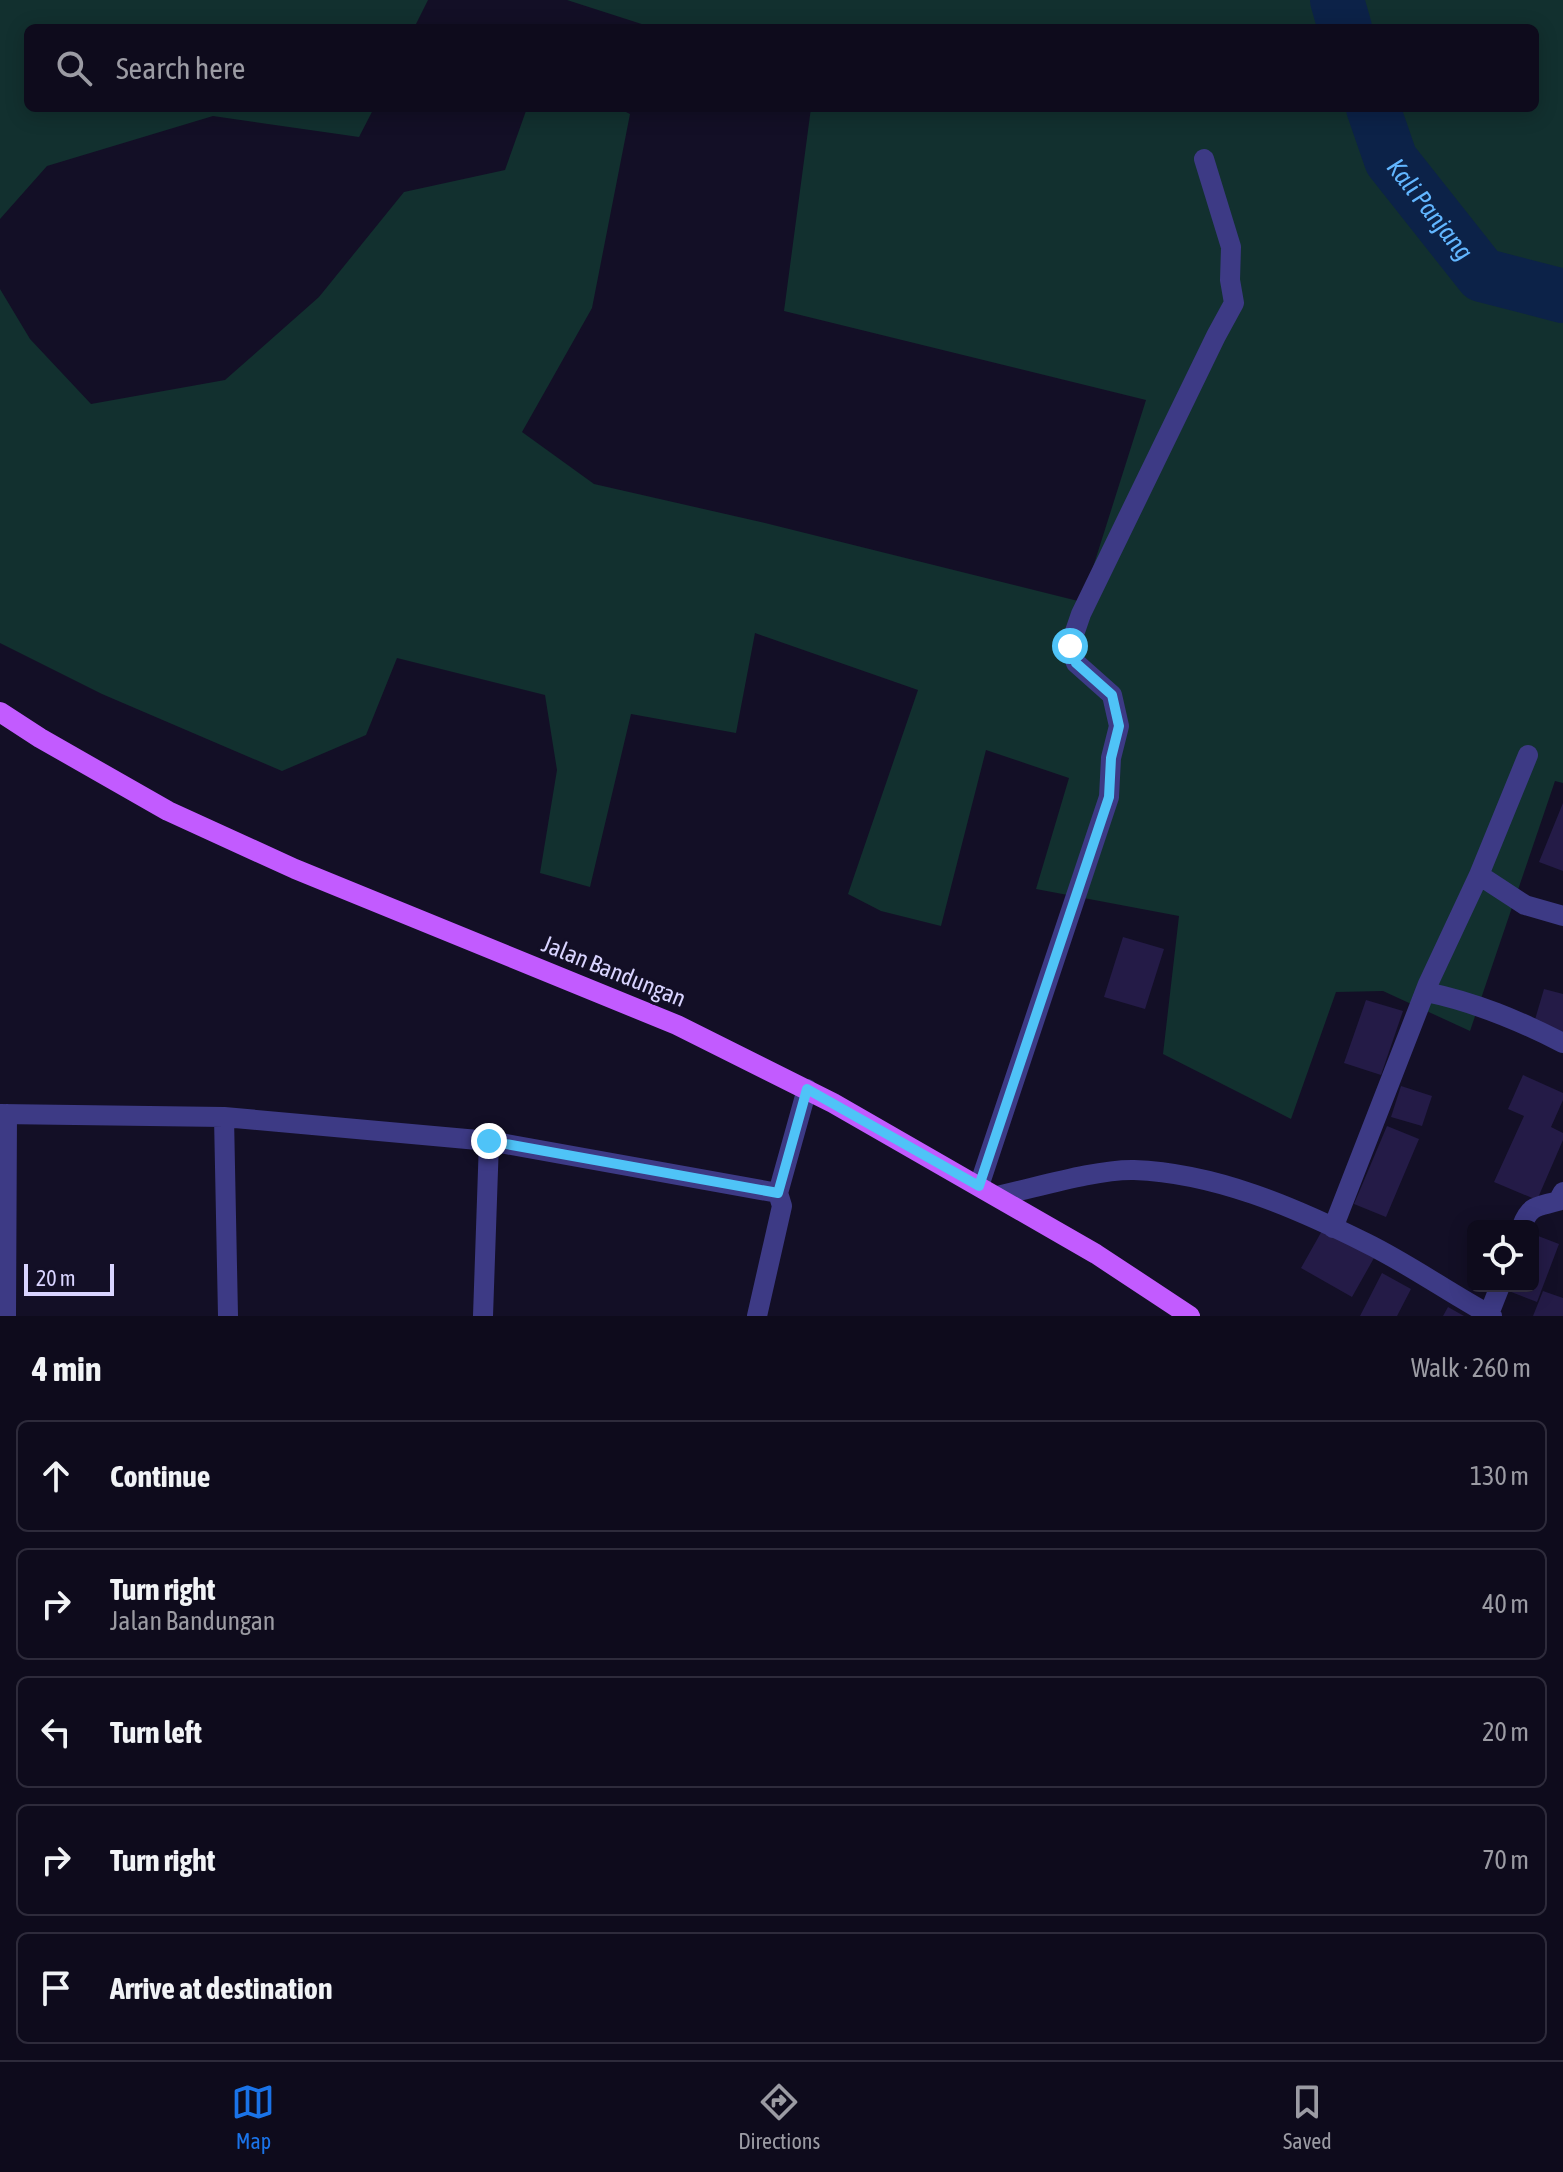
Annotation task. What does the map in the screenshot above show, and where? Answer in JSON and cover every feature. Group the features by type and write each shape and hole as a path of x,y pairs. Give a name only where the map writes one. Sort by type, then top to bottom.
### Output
{"main road":[{"name":"Jalan Bandungan","path":"0,712 168,811 295,869 677,1025 807,1089 1096,1254 1190,1316"}],"street":[{"path":"1204,159 1231,247 1230,280 1234,303 1088,600 1070,646 1076,663 1112,695 1119,726 1111,758 1109,797 988,1191 1133,1170 1204,1178 1268,1200 1367,1243 1491,1315 1498,1292"},
{"path":"1333,1228 1426,992 1479,875 1528,755"},
{"path":"1479,875 1525,905 1563,916"},
{"path":"1426,992 1461,999 1515,1018 1563,1043"},
{"path":"757,1316 782,1206 778,1193 807,1089"},
{"path":"6,1316 3,1114 224,1117 489,1141 778,1193"},
{"path":"224,1117 228,1316"},
{"path":"483,1316 489,1141"},
{"path":"1524,1220 1526,1213 1536,1206 1558,1201 1563,1192"}],"green space":[{"path":"0,0 428,0 416,24 24,24 24,112 372,112 359,137 213,116 47,166 0,219"},
{"path":"567,0 1563,0 1563,783 1555,781 1470,1031 1383,991 1336,992 1291,1119 1163,1054 1179,916 1036,889 1069,778 986,750 941,926 881,911 848,894 918,690 755,633 736,733 631,714 590,887 540,873 557,770 545,695 397,658 366,735 282,771 102,694 0,643 0,289 30,339 91,404 225,380 319,297 404,192 505,170 526,112 626,112 630,114 592,308 522,432 594,484 1082,602 1146,400 784,311 810,112 1539,112 1539,24 642,24"}],"building":[{"path":"1563,803 1563,871 1539,862"},
{"path":"1123,937 1164,949 1145,1009 1104,997"},
{"path":"1544,989 1563,994 1563,1032 1534,1023"},
{"path":"1366,1000 1403,1011 1381,1075 1344,1063"},
{"path":"1523,1075 1563,1093 1551,1127 1563,1133 1563,1140 1537,1200 1494,1182 1524,1116 1508,1109"},
{"path":"1401,1086 1432,1096 1422,1126 1391,1117"},
{"path":"1387,1126 1419,1139 1386,1217 1354,1204"},
{"path":"1323,1229 1374,1258 1352,1297 1301,1268"},
{"path":"1539,1236 1559,1244 1537,1302 1511,1292 1539,1292"},
{"path":"1382,1273 1411,1289 1397,1316 1360,1316"},
{"path":"1543,1291 1563,1298 1563,1316 1533,1316"},
{"path":"1448,1307 1464,1316 1443,1316"}],"waterway":[{"name":"Kali Panjang","path":"1337,0 1344,24"},
{"name":"Kali Panjang","path":"1374,112 1391,160 1482,275 1563,296"}],"route":[{"path":"489,1141 778,1193 807,1089 979,1186 1109,797 1111,758 1119,726 1112,695 1076,663 1070,646"}]}
